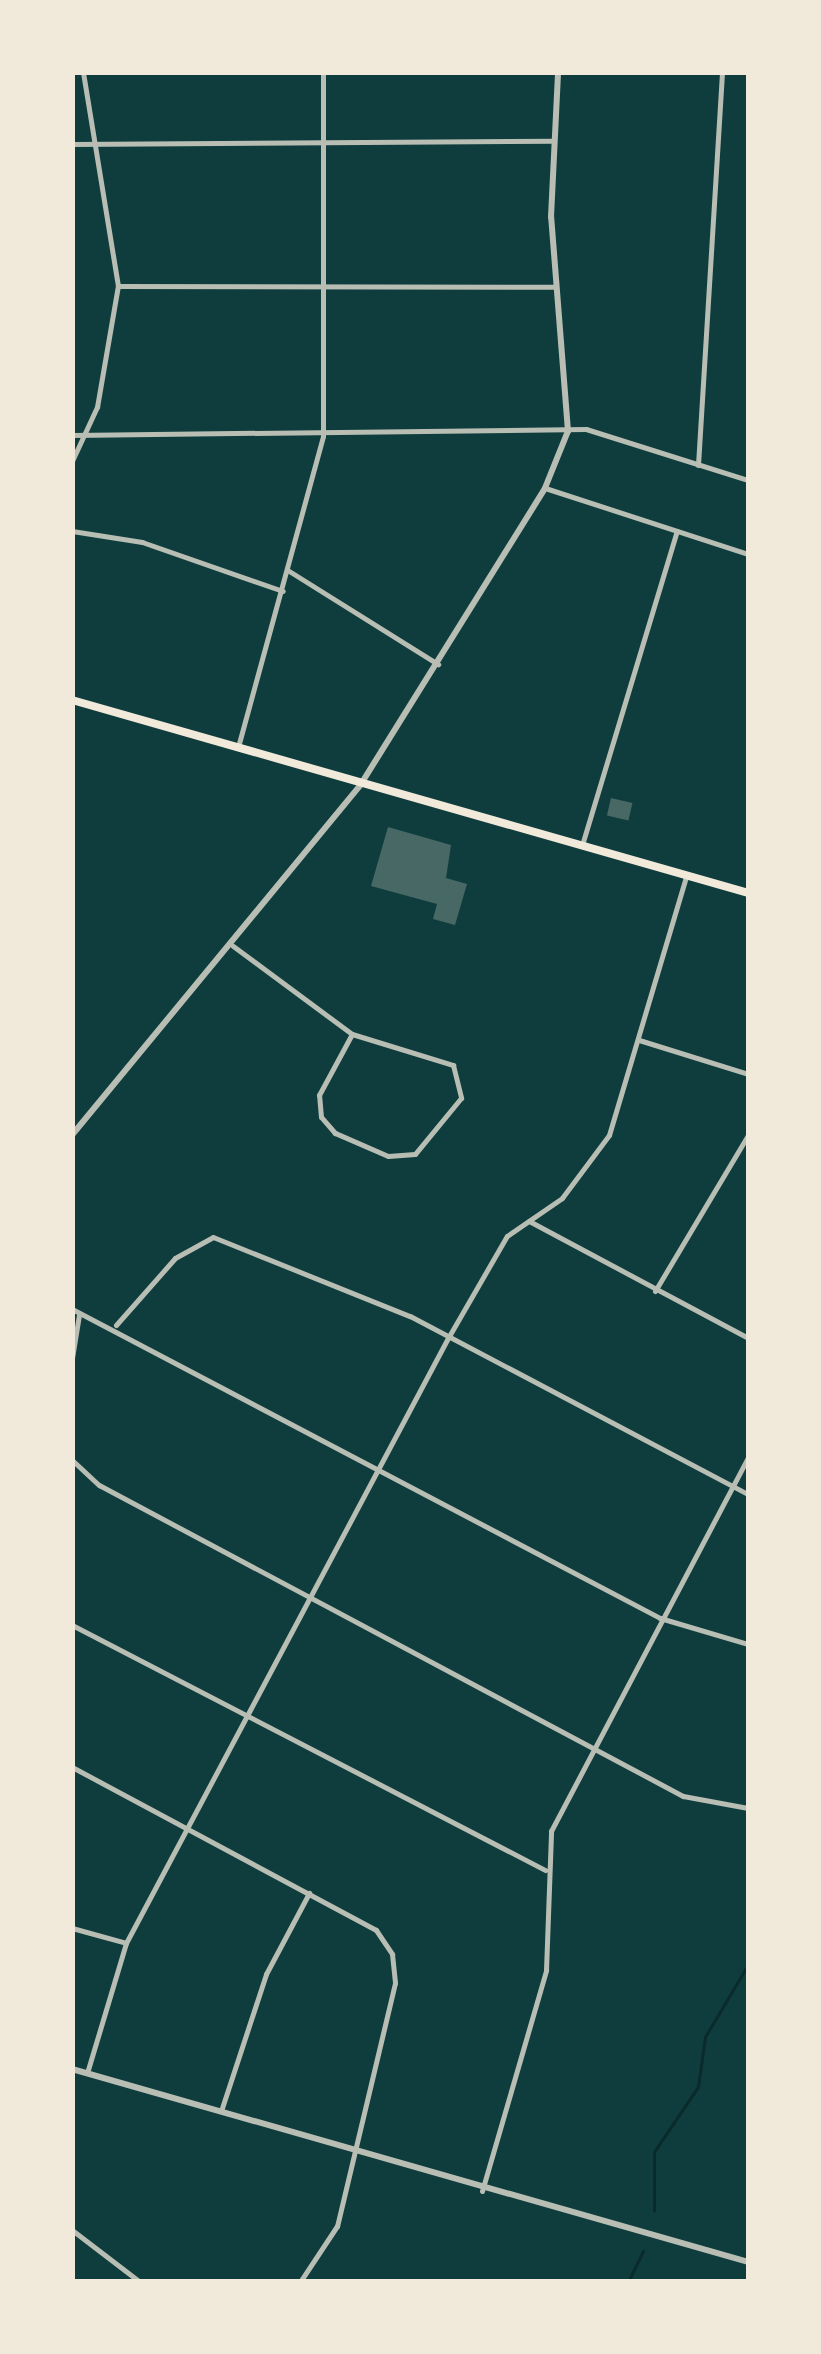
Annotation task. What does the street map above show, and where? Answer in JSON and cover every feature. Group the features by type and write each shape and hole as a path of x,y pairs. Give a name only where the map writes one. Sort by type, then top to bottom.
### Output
{"main road":[{"path":"72,700 748,894"}],"street":[{"path":"72,460 86,436 118,286 83,72"},
{"path":"238,748 323,436 323,72"},
{"path":"72,1135 233,946 361,784 545,488 568,431 553,286 558,72"},
{"path":"698,465 722,72"},
{"path":"72,144 554,142"},
{"path":"118,286 553,286"},
{"path":"72,435 323,436 568,431 748,480"},
{"path":"545,488 748,554"},
{"path":"72,530 142,542 283,591"},
{"path":"582,844 677,531"},
{"path":"289,571 438,664"},
{"path":"87,2073 126,1943 190,1830 308,1596 448,1338 507,1236 571,1187 609,1135 686,876"},
{"path":"233,946 352,1034 443,1058 462,1084 457,1108 416,1154 388,1156 335,1133 319,1095 352,1034"},
{"path":"639,1040 748,1074"},
{"path":"655,1291 748,1135"},
{"path":"529,1220 748,1338"},
{"path":"116,1325 174,1258 213,1237 448,1338 732,1490 748,1494"},
{"path":"72,1309 79,1315 116,1325 660,1618 748,1644"},
{"path":"72,1358 79,1315"},
{"path":"482,2190 546,1970 545,1870 551,1830 748,1457"},
{"path":"72,1460 99,1485 683,1796 748,1808"},
{"path":"72,1624 545,1870"},
{"path":"72,1767 376,1930 392,1954 395,1983 337,2226 300,2282"},
{"path":"220,2114 266,1974 309,1893"},
{"path":"72,1928 126,1943"},
{"path":"72,2069 354,2149 482,2190 748,2262"},
{"path":"72,2230 140,2282"}],"building":[{"path":"611,798 632,803 628,820 607,816"},
{"path":"388,827 451,845 446,878 467,884 455,925 433,919 437,904 371,886"}],"waterway":[{"path":"654,2211 654,2152 698,2087 705,2037 748,1965"},
{"path":"628,2282 643,2251"}]}
